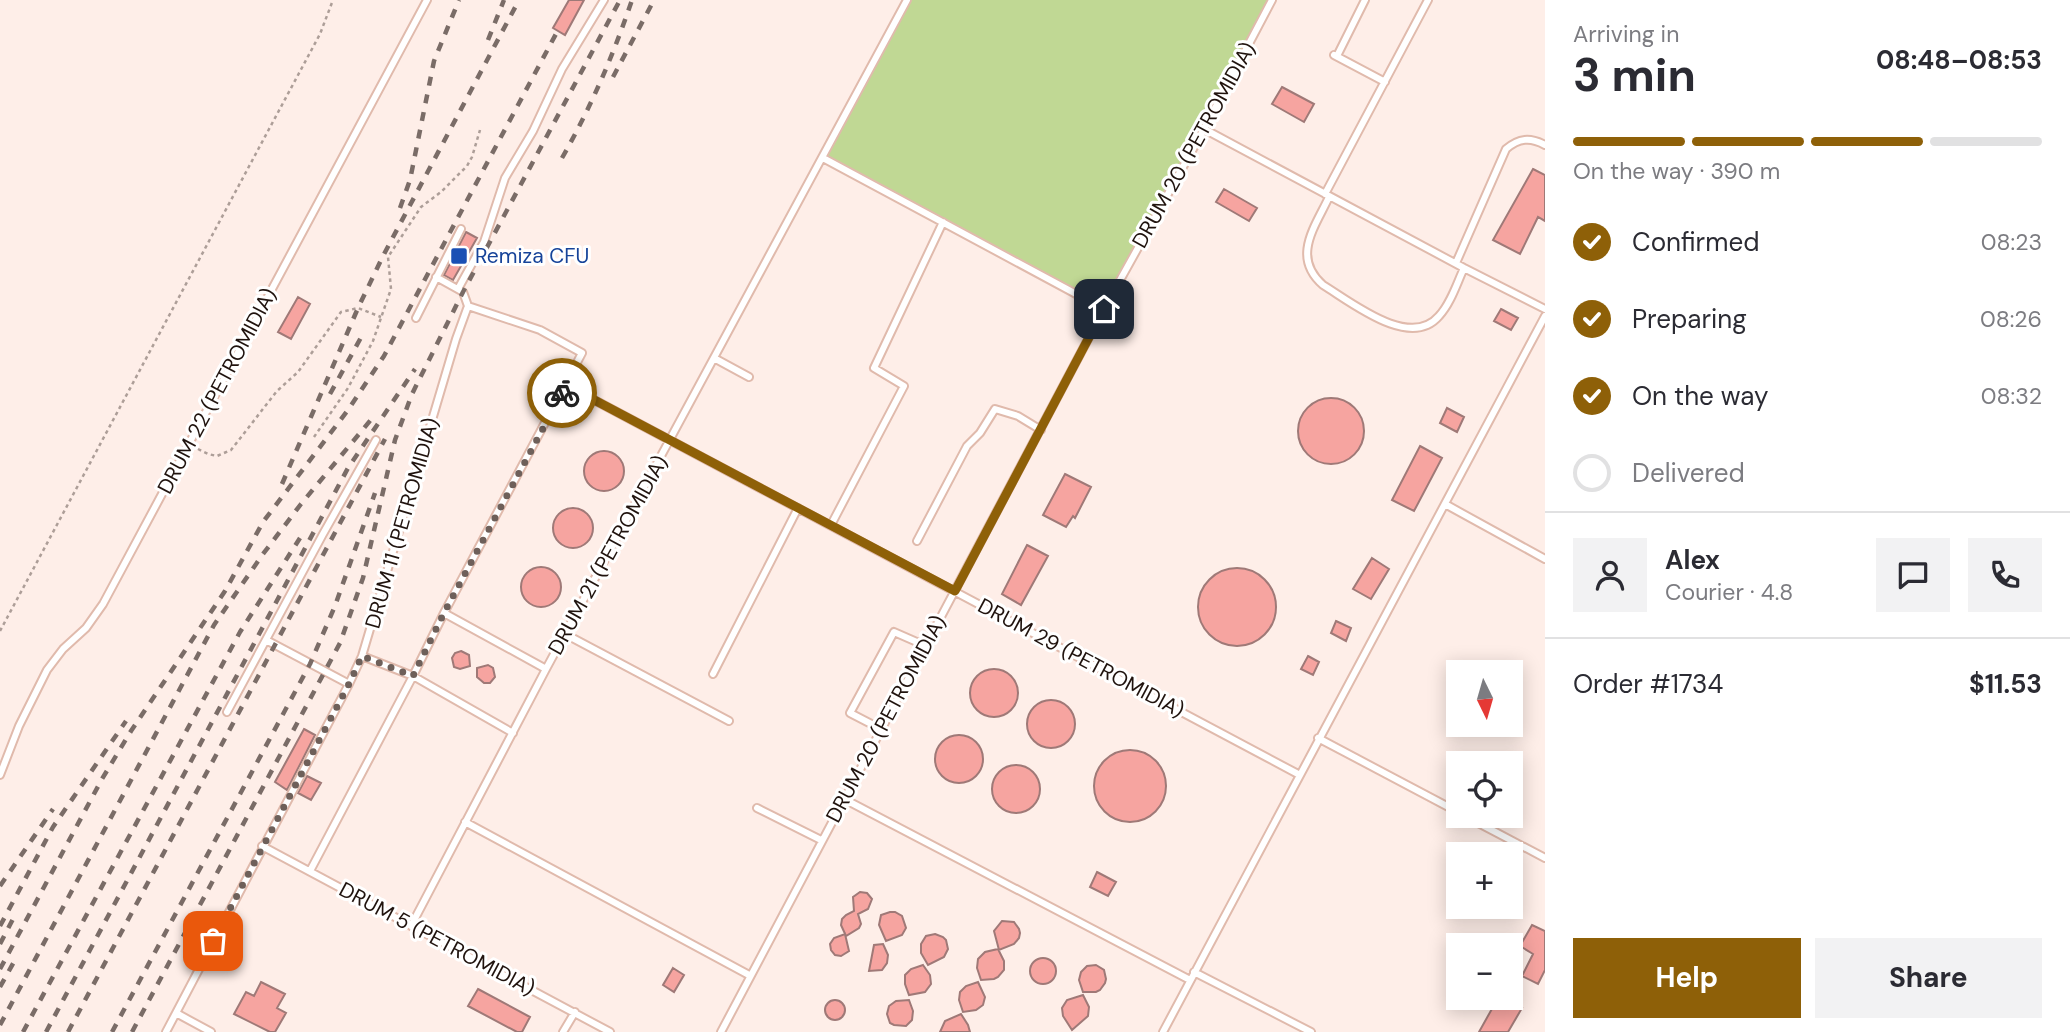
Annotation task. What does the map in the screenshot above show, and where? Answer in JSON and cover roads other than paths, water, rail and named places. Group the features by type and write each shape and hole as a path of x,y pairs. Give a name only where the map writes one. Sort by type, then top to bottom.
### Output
{"lane":[{"name":"DRUM 22 (PETROMIDIA)","path":"0,775 19,726 47,670 94,618 427,0"},
{"path":"458,289 484,242 505,178 533,131 562,69 604,0"},
{"name":"DRUM 21 (PETROMIDIA)","path":"411,926 546,669 907,0"},
{"name":"DRUM 20 (PETROMIDIA)","path":"721,1032 1104,309 1272,0"},
{"path":"1365,0 1335,56 1385,82"},
{"path":"1428,0 1327,196 1308,243 1308,267 1323,285 1385,322 1403,328 1428,325 1435,321 1445,308 1464,268"},
{"path":"1204,129 1545,309"},
{"path":"1457,263 1506,149 1519,140 1531,139 1545,145"},
{"path":"822,158 1104,309"},
{"path":"831,525 904,386 874,368 943,222"},
{"path":"415,317 461,229"},
{"path":"310,871 582,353 540,330 468,306 463,292 436,277"},
{"name":"DRUM 11 (PETROMIDIA)","path":"166,1032 362,656 468,306"},
{"path":"1163,1032 1298,774 1446,504 1545,316"},
{"path":"714,358 748,377"},
{"name":"DRUM 29 (PETROMIDIA)","path":"566,385 1298,774"},
{"path":"917,541 967,446 980,433 995,409 1018,416 1041,430"},
{"path":"227,712 376,440"},
{"path":"1446,504 1545,559"},
{"path":"713,674 798,508"},
{"path":"444,613 546,669"},
{"path":"881,729 850,713 894,632 926,646"},
{"path":"565,634 729,721"},
{"path":"266,640 349,684"},
{"path":"362,656 413,676 513,733"},
{"path":"1318,738 1446,806"},
{"path":"844,799 1190,980"},
{"path":"757,808 821,840"},
{"path":"466,822 749,975"},
{"path":"1488,828 1545,858"},
{"name":"DRUM 5 (PETROMIDIA)","path":"262,846 610,1032"},
{"path":"1194,972 1311,1032"},
{"path":"176,1013 211,1032"},
{"path":"563,1032 575,1013"}],"railway":[{"path":"400,208 410,180 434,61 459,0"},
{"path":"488,40 504,0"},
{"path":"282,484 383,256 519,0"},
{"path":"132,1032 340,643 363,578 395,440 412,394 463,292 620,0"},
{"path":"562,158 601,81 632,0"},
{"path":"613,77 654,0"},
{"path":"0,969 102,779 131,731 225,591 263,522 348,410 384,356 557,32"},
{"path":"330,394 364,332"},
{"path":"46,1032 348,468 415,369"},
{"path":"0,1025 214,625 301,504 374,416"},
{"path":"68,1032 385,439"},
{"path":"112,1032 310,664 335,606 375,493"},
{"path":"23,1032 240,632 300,538"},
{"path":"0,926 53,827 126,721"},
{"path":"0,886 53,809"},
{"path":"0,944 13,919"},
{"path":"0,987 15,960"}],"place":[{"name":"Remiza CFU","path":"459,256"}]}
